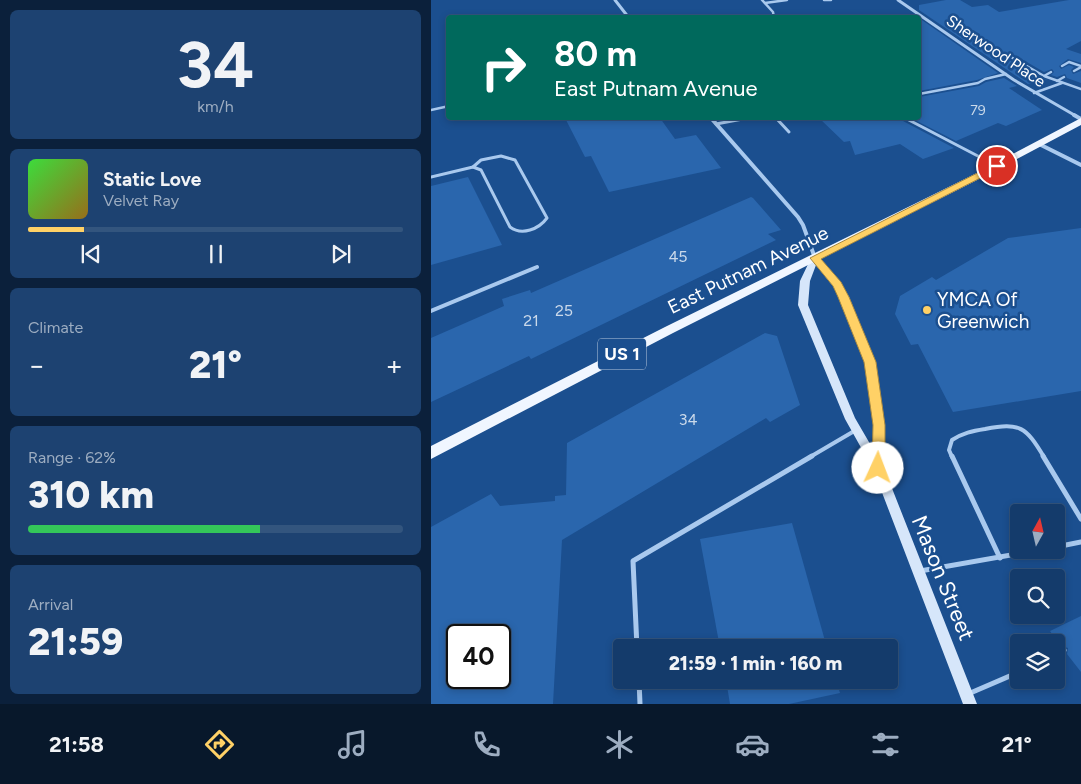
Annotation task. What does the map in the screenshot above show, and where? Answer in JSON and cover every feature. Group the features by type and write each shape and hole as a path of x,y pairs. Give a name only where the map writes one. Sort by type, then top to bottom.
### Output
{"main road":[{"name":"East Putnam Avenue","path":"431,453 669,330 997,166 1081,120"}],"street":[{"path":"615,0 627,15"},
{"name":"Sherwood Place","path":"898,0 920,15"},
{"name":"Sherwood Place","path":"922,16 1034,93 1081,120"},
{"path":"713,120 803,224 815,258"},
{"path":"1039,144 1081,165"},
{"name":"Mason Street","path":"878,468 879,425 870,362 844,297 837,285 815,258 805,281 803,305 856,430 878,468 968,699"}],"lane":[{"path":"762,0 774,15"},
{"path":"765,3 787,0"},
{"path":"823,0 831,0"},
{"path":"1011,57 1044,76 1081,89"},
{"path":"1062,66 1069,62 1081,66"},
{"path":"1074,71 1081,66"},
{"path":"1044,76 1051,72"},
{"path":"921,94 977,83 1006,74"},
{"path":"1057,81 1064,77"},
{"path":"1034,93 1062,83"},
{"path":"1077,87 1081,85"},
{"path":"431,110 446,107"},
{"path":"717,124 738,120"},
{"path":"779,120 789,132"},
{"path":"909,120 997,166"},
{"path":"431,177 473,167 481,160 489,158 501,156 515,160 547,218 544,223 532,230 515,231 510,226 481,170 473,167"},
{"path":"431,311 537,267"},
{"path":"1000,558 949,450 952,440 963,433 1005,425 1020,428 1031,436 1081,519"},
{"path":"637,639 633,561 856,430"},
{"path":"1065,545 1081,542"},
{"path":"918,572 1010,556"},
{"path":"968,699 1010,677"},
{"path":"639,689 640,704"}],"building":[{"path":"946,0 960,0 972,7 988,5 999,12 1069,0 1081,0 1081,41 1066,49 1081,54 1081,63 1068,59 1059,66 1061,69 1069,65 1074,67 1071,70 1073,74 1081,71 1081,83 1067,78 1065,74 1057,77 1051,75 1054,72 1052,69 1044,72 1013,54 1009,55 1009,60 1047,80 1028,84 919,10 919,5"},
{"path":"921,19 998,73 977,80 921,91"},
{"path":"1004,78 1017,86 1009,88 1042,110 1006,126 998,123 956,141 915,120 921,120 921,97 979,86 986,82"},
{"path":"566,120 661,120 675,139 696,135 721,168 609,192 591,156 585,157"},
{"path":"821,120 903,120 954,148 923,159 900,144 855,155 850,141 844,142"},
{"path":"468,177 502,245 431,265 431,186"},
{"path":"751,197 781,230 768,234 776,240 531,359 529,356 431,402 431,338 504,306 502,299 530,290 531,293"},
{"path":"1081,228 1081,391 953,412 918,344 911,345 895,314 900,296 932,277 936,280 1008,238"},
{"path":"765,333 777,336 800,405 770,422 766,418 562,540 553,704 431,704 431,527 491,494 500,506 555,501 555,496 566,495 567,443"},
{"path":"792,523 824,639 718,639 700,539"},
{"path":"1081,616 1081,672 1067,654 1068,648 1065,647 1065,634 1052,634 1050,631"},
{"path":"728,689 839,689 840,693 789,704 730,704"}],"place":[{"name":"YMCA Of Greenwich","path":"927,310"}],"route":[{"path":"878,468 879,425 870,362 844,297 837,285 815,258 997,166"}]}
